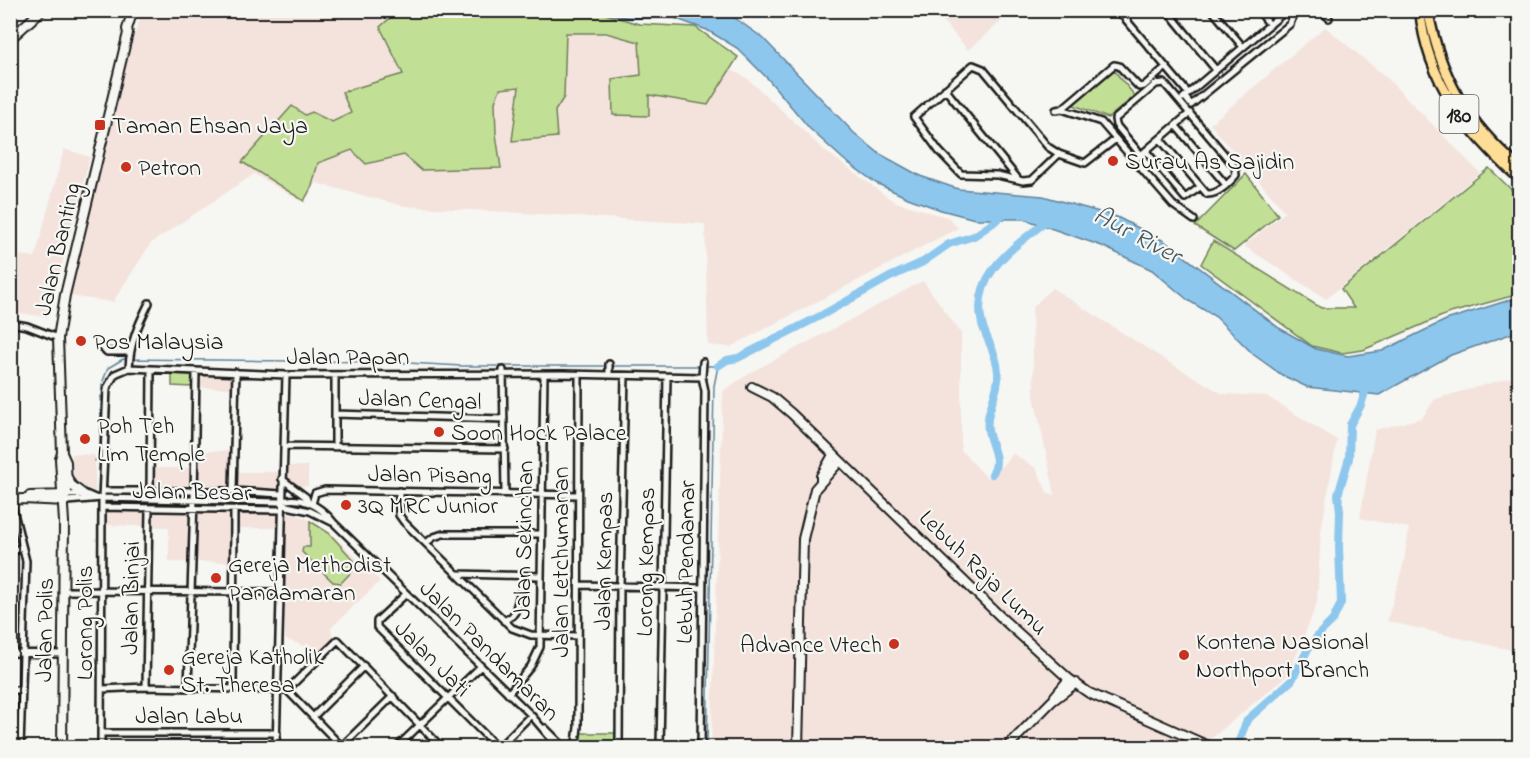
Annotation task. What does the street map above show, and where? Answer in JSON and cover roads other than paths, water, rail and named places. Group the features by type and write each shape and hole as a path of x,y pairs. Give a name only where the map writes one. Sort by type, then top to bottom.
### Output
{"main road":[{"name":"180","path":"1420,10 1451,87 1469,116 1520,168"},
{"name":"180","path":"1428,10 1428,32 1433,65 1446,93 1461,117 1486,148 1520,179"}],"street":[{"path":"10,39 42,10"},
{"name":"Jalan Banting","path":"64,498 64,475 60,459 62,453 58,339 65,295 128,33 127,29 134,10"},
{"path":"128,33 132,29 139,10"},
{"path":"1167,10 1216,69"},
{"path":"1212,10 1243,47"},
{"path":"1258,10 1270,25"},
{"path":"1122,15 1166,68 1184,97 1191,105 1290,24 1293,16 1288,10 1184,97"},
{"path":"1321,10 1329,18"},
{"path":"1166,68 1144,86 1139,87 1119,66 1114,65 1059,110 1097,119 1173,205 1194,220"},
{"path":"1059,154 1032,180 997,175 961,174 939,151 914,117 970,67 976,66 983,69 1042,141 1059,154 1085,163 1116,139"},
{"path":"1160,139 1208,194 1213,194 1236,175 1235,167 1190,113 1184,97 1159,82 1115,119 1116,124 1185,198 1200,187"},
{"path":"945,89 1018,179"},
{"path":"1135,160 1190,113"},
{"path":"1176,126 1226,185"},
{"path":"103,495 107,388 115,374 129,360 136,329 149,303"},
{"path":"10,323 27,326 58,339"},
{"name":"Jalan Papan","path":"102,347 107,352 151,369 286,375 503,373 579,376 609,370 625,376 667,377 702,374"},
{"name":"Lebuh Pendamar","path":"701,747 705,391 703,363"},
{"path":"150,490 151,369"},
{"path":"188,688 195,499 196,371"},
{"path":"233,491 236,372"},
{"path":"503,373 505,493"},
{"path":"276,747 286,375"},
{"path":"335,375 335,447"},
{"name":"Jalan Sekinchan","path":"508,694 521,680 539,653 543,375"},
{"name":"Jalan Letchumanan","path":"573,747 576,743 578,727 579,376"},
{"name":"Jalan Kempas","path":"619,747 625,376"},
{"name":"Lorong Kempas","path":"660,747 667,377"},
{"name":"Lebuh Raja Lumu","path":"752,387 777,401 1006,622 1072,681 1089,693 1171,730 1176,730 1208,747"},
{"name":"Jalan Cengal","path":"335,414 504,419"},
{"path":"284,446 505,449"},
{"path":"825,447 827,471"},
{"path":"798,747 803,539 813,494 827,471 833,455"},
{"path":"827,471 839,462"},
{"path":"827,471 851,471"},
{"path":"41,498 55,488 64,475 71,485 85,495 95,498"},
{"name":"Jalan Pandamaran","path":"282,480 306,497 310,503 326,512 334,523 531,715 559,747"},
{"name":"Jalan Besar","path":"103,495 150,490 233,491 281,500"},
{"name":"Jalan Pisang","path":"310,503 317,491 579,495"},
{"path":"399,491 399,515 512,628 524,633 539,635 578,636"},
{"path":"20,747 26,561 11,500 23,499 32,495 41,498 57,508 64,522"},
{"path":"64,498 85,495"},
{"path":"41,498 87,501 103,495 195,499 288,499 310,503"},
{"name":"Lorong Polis","path":"101,747 103,495"},
{"name":"Jalan Polis","path":"62,747 64,498"},
{"path":"281,500 334,523"},
{"name":"Jalan Besar","path":"102,507 281,510"},
{"name":"Jalan Binjai","path":"146,687 149,509"},
{"path":"233,689 234,510"},
{"path":"426,543 443,534 541,534"},
{"path":"10,554 22,546"},
{"path":"458,574 541,576"},
{"path":"504,621 513,616 515,612 525,576"},
{"path":"579,585 702,588"},
{"path":"64,591 280,592"},
{"name":"Jalan Jati","path":"406,594 377,621 377,627 498,747"},
{"path":"287,690 338,640 442,747"},
{"path":"10,653 63,654"},
{"path":"314,717 364,666"},
{"path":"396,747 480,667"},
{"path":"1060,670 1060,694"},
{"path":"1006,747 1072,681"},
{"path":"102,689 146,687 287,690 342,747 393,696"},
{"path":"10,690 22,690"},
{"path":"1060,694 1089,693"},
{"path":"498,747 531,715"},
{"path":"539,724 565,747"},
{"path":"10,729 20,730"},
{"name":"Jalan Labu","path":"101,733 277,733"}],"water":[{"name":"Aur River","path":"597,11 725,11 763,38 854,133 880,154 920,176 958,189 1043,196 1117,217 1164,241 1279,328 1316,349 1348,356 1382,351 1446,320 1519,297 1519,331 1451,355 1379,395 1307,387 1282,375 1254,355 1216,317 1189,301 1152,270 1102,246 1024,219 975,219 941,210 876,183 843,159 810,129 768,79 737,48 707,30 674,18 628,18"}],"waterway":[{"path":"718,366 727,360 738,358 890,277 923,262 949,244 974,236 1004,213"},
{"path":"992,474 996,458 989,436 988,423 997,387 998,372 994,353 982,324 980,306 983,290 998,263 1049,219"},
{"path":"103,381 108,368 123,359 389,362 462,366 606,366"},
{"path":"611,366 718,366 714,386 707,748"},
{"path":"1239,741 1247,720 1292,680 1308,649 1333,620 1341,603 1338,495 1349,458 1350,425 1361,405 1368,382"},
{"path":"102,384 102,391"},
{"path":"101,396 101,402"},
{"path":"95,461 100,453 101,405"}],"place":[{"name":"Taman Ehsan Jaya","path":"100,125"},
{"name":"Surau As Sajidin","path":"1113,161"},
{"name":"Petron","path":"126,167"},
{"name":"Pos Malaysia","path":"81,341"},
{"name":"Soon Hock Palace","path":"439,432"},
{"name":"Poh Teh Lim Temple","path":"85,439"},
{"name":"3Q MRC Junior","path":"346,505"},
{"name":"Gereja Methodist Pandamaran","path":"216,578"},
{"name":"Advance Vtech","path":"894,644"},
{"name":"Kontena Nasional Northport Branch","path":"1184,655"},
{"name":"Gereja Katholik St. Theresa","path":"169,670"}]}
